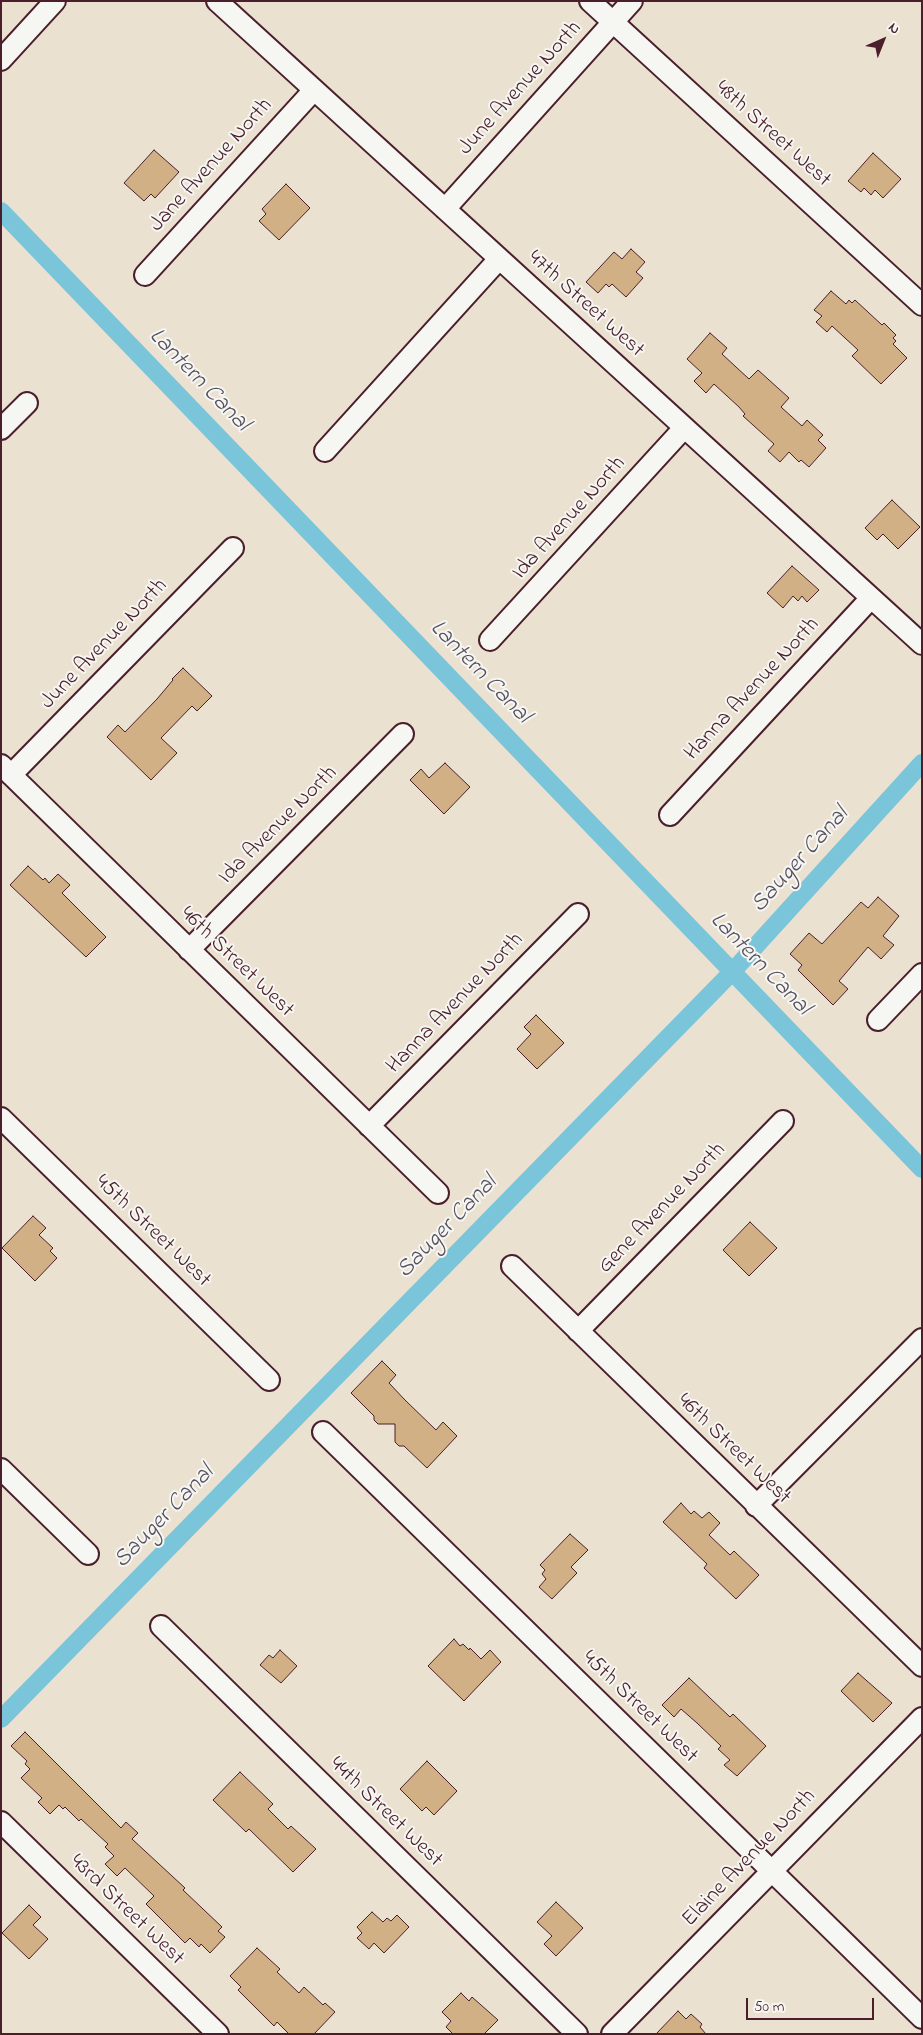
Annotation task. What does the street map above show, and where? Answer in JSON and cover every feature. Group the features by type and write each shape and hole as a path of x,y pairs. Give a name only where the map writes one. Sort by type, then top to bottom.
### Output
{"street":[{"path":"1,60 55,1"},
{"name":"47th Street West","path":"217,1 922,644"},
{"name":"48th Street West","path":"590,1 922,305"},
{"name":"June Avenue North","path":"444,209 632,1"},
{"name":"Jane Avenue North","path":"145,275 314,90"},
{"path":"325,451 499,259"},
{"path":"1,428 28,403"},
{"name":"Ida Avenue North","path":"490,640 684,428"},
{"name":"June Avenue North","path":"6,770 233,548"},
{"name":"Hanna Avenue North","path":"670,815 871,598"},
{"name":"Ida Avenue North","path":"189,950 403,734"},
{"name":"46th Street West","path":"6,770 438,1194"},
{"name":"Hanna Avenue North","path":"369,1126 578,914"},
{"path":"878,1020 922,974"},
{"name":"45th Street West","path":"1,1118 268,1380"},
{"name":"Gene Avenue North","path":"578,1331 783,1120"},
{"name":"46th Street West","path":"512,1266 922,1666"},
{"path":"756,1506 922,1339"},
{"name":"45th Street West","path":"323,1432 922,2018"},
{"path":"1,1469 88,1554"},
{"name":"44th Street West","path":"161,1626 577,2034"},
{"name":"Elaine Avenue North","path":"612,2034 922,1718"},
{"name":"43rd Street West","path":"1,1822 218,2034"}],"building":[{"path":"154,150 179,172 155,198 151,194 144,201 124,183"},
{"path":"873,153 901,179 883,198 875,190 871,195 864,188 861,192 848,181"},
{"path":"286,184 310,208 279,240 259,221 266,214 262,209"},
{"path":"631,249 645,262 636,272 643,278 626,297 612,284 609,287 606,284 598,293 586,282 614,252 622,259"},
{"path":"831,291 846,304 849,300 852,303 855,300 896,335 893,338 896,341 893,344 907,358 881,384 852,356 858,350 832,326 827,332 816,322 822,316 814,310"},
{"path":"710,333 727,348 722,354 749,379 758,370 789,398 781,407 802,426 807,420 823,435 818,440 826,448 809,467 801,460 799,462 789,452 780,462 768,451 774,444 743,416 745,414 739,407 714,384 706,393 694,381 702,373 687,359"},
{"path":"892,500 920,527 898,549 883,534 877,540 865,528"},
{"path":"792,566 819,590 807,602 802,596 798,601 793,596 783,608 767,593"},
{"path":"183,668 212,696 197,711 192,706 161,738 177,753 151,780 107,737 118,725 125,732 157,699"},
{"path":"445,763 470,787 444,814 410,780 421,769 429,778"},
{"path":"28,866 49,883 58,874 70,885 62,893 106,937 86,957 10,885"},
{"path":"878,897 899,916 883,936 894,945 881,959 868,947 839,981 848,989 833,1005 798,970 802,965 790,954 809,933 822,944 861,902 868,908"},
{"path":"536,1015 564,1043 537,1069 517,1049 531,1034 524,1027"},
{"path":"33,1216 46,1228 39,1235 53,1248 50,1251 57,1258 35,1281 2,1248"},
{"path":"750,1222 777,1248 749,1276 723,1250"},
{"path":"382,1361 396,1375 389,1383 405,1400 436,1430 443,1422 457,1436 427,1468 404,1446 399,1446 395,1442 395,1424 378,1424 374,1420 374,1416 351,1393"},
{"path":"681,1503 691,1514 694,1511 702,1518 709,1512 720,1523 709,1535 730,1555 734,1551 759,1575 736,1599 704,1568 707,1564 663,1522"},
{"path":"570,1534 588,1550 571,1567 577,1573 552,1599 539,1587 546,1579 542,1574 545,1570 540,1565"},
{"path":"454,1639 460,1646 463,1644 469,1650 470,1648 481,1659 490,1650 501,1662 464,1701 428,1666"},
{"path":"280,1650 297,1666 281,1683 260,1665 269,1655 273,1658"},
{"path":"858,1673 892,1703 873,1722 841,1691"},
{"path":"689,1678 730,1717 733,1714 766,1746 737,1776 724,1765 730,1760 718,1749 721,1746 697,1723 681,1709 674,1717 662,1705"},
{"path":"25,1732 121,1828 126,1822 138,1833 132,1839 185,1888 183,1890 222,1927 218,1931 225,1937 210,1953 201,1944 199,1947 190,1938 185,1943 146,1904 154,1896 125,1868 117,1876 105,1864 114,1856 105,1847 108,1844 81,1819 79,1821 65,1807 63,1809 59,1805 50,1814 38,1802 42,1798 21,1778 30,1769 25,1764 27,1761 11,1746"},
{"path":"427,1761 457,1791 434,1815 426,1807 422,1811 400,1789"},
{"path":"240,1772 273,1804 268,1809 288,1829 291,1826 316,1849 293,1872 249,1829 246,1832 213,1800"},
{"path":"556,1902 583,1928 556,1956 544,1944 552,1936 537,1922"},
{"path":"29,1905 41,1917 33,1925 48,1939 29,1959 2,1933"},
{"path":"372,1912 383,1922 387,1918 391,1921 397,1915 409,1927 384,1953 374,1943 369,1949 357,1938 362,1933 357,1927"},
{"path":"257,1948 280,1969 277,1972 299,1993 304,1987 323,2005 325,2003 335,2012 314,2034 289,2034 277,2022 274,2026 238,1990 241,1987 230,1976"},
{"path":"461,1993 469,2001 472,1997 498,2020 484,2034 453,2034 446,2027 451,2021 442,2012"},
{"path":"678,2011 686,2019 691,2014 702,2024 700,2027 706,2034 656,2034"}],"waterway":[{"name":"Lantern Canal","path":"1,211 922,1169"},
{"name":"Sauger Canal","path":"1,1719 733,971 922,763"}]}
